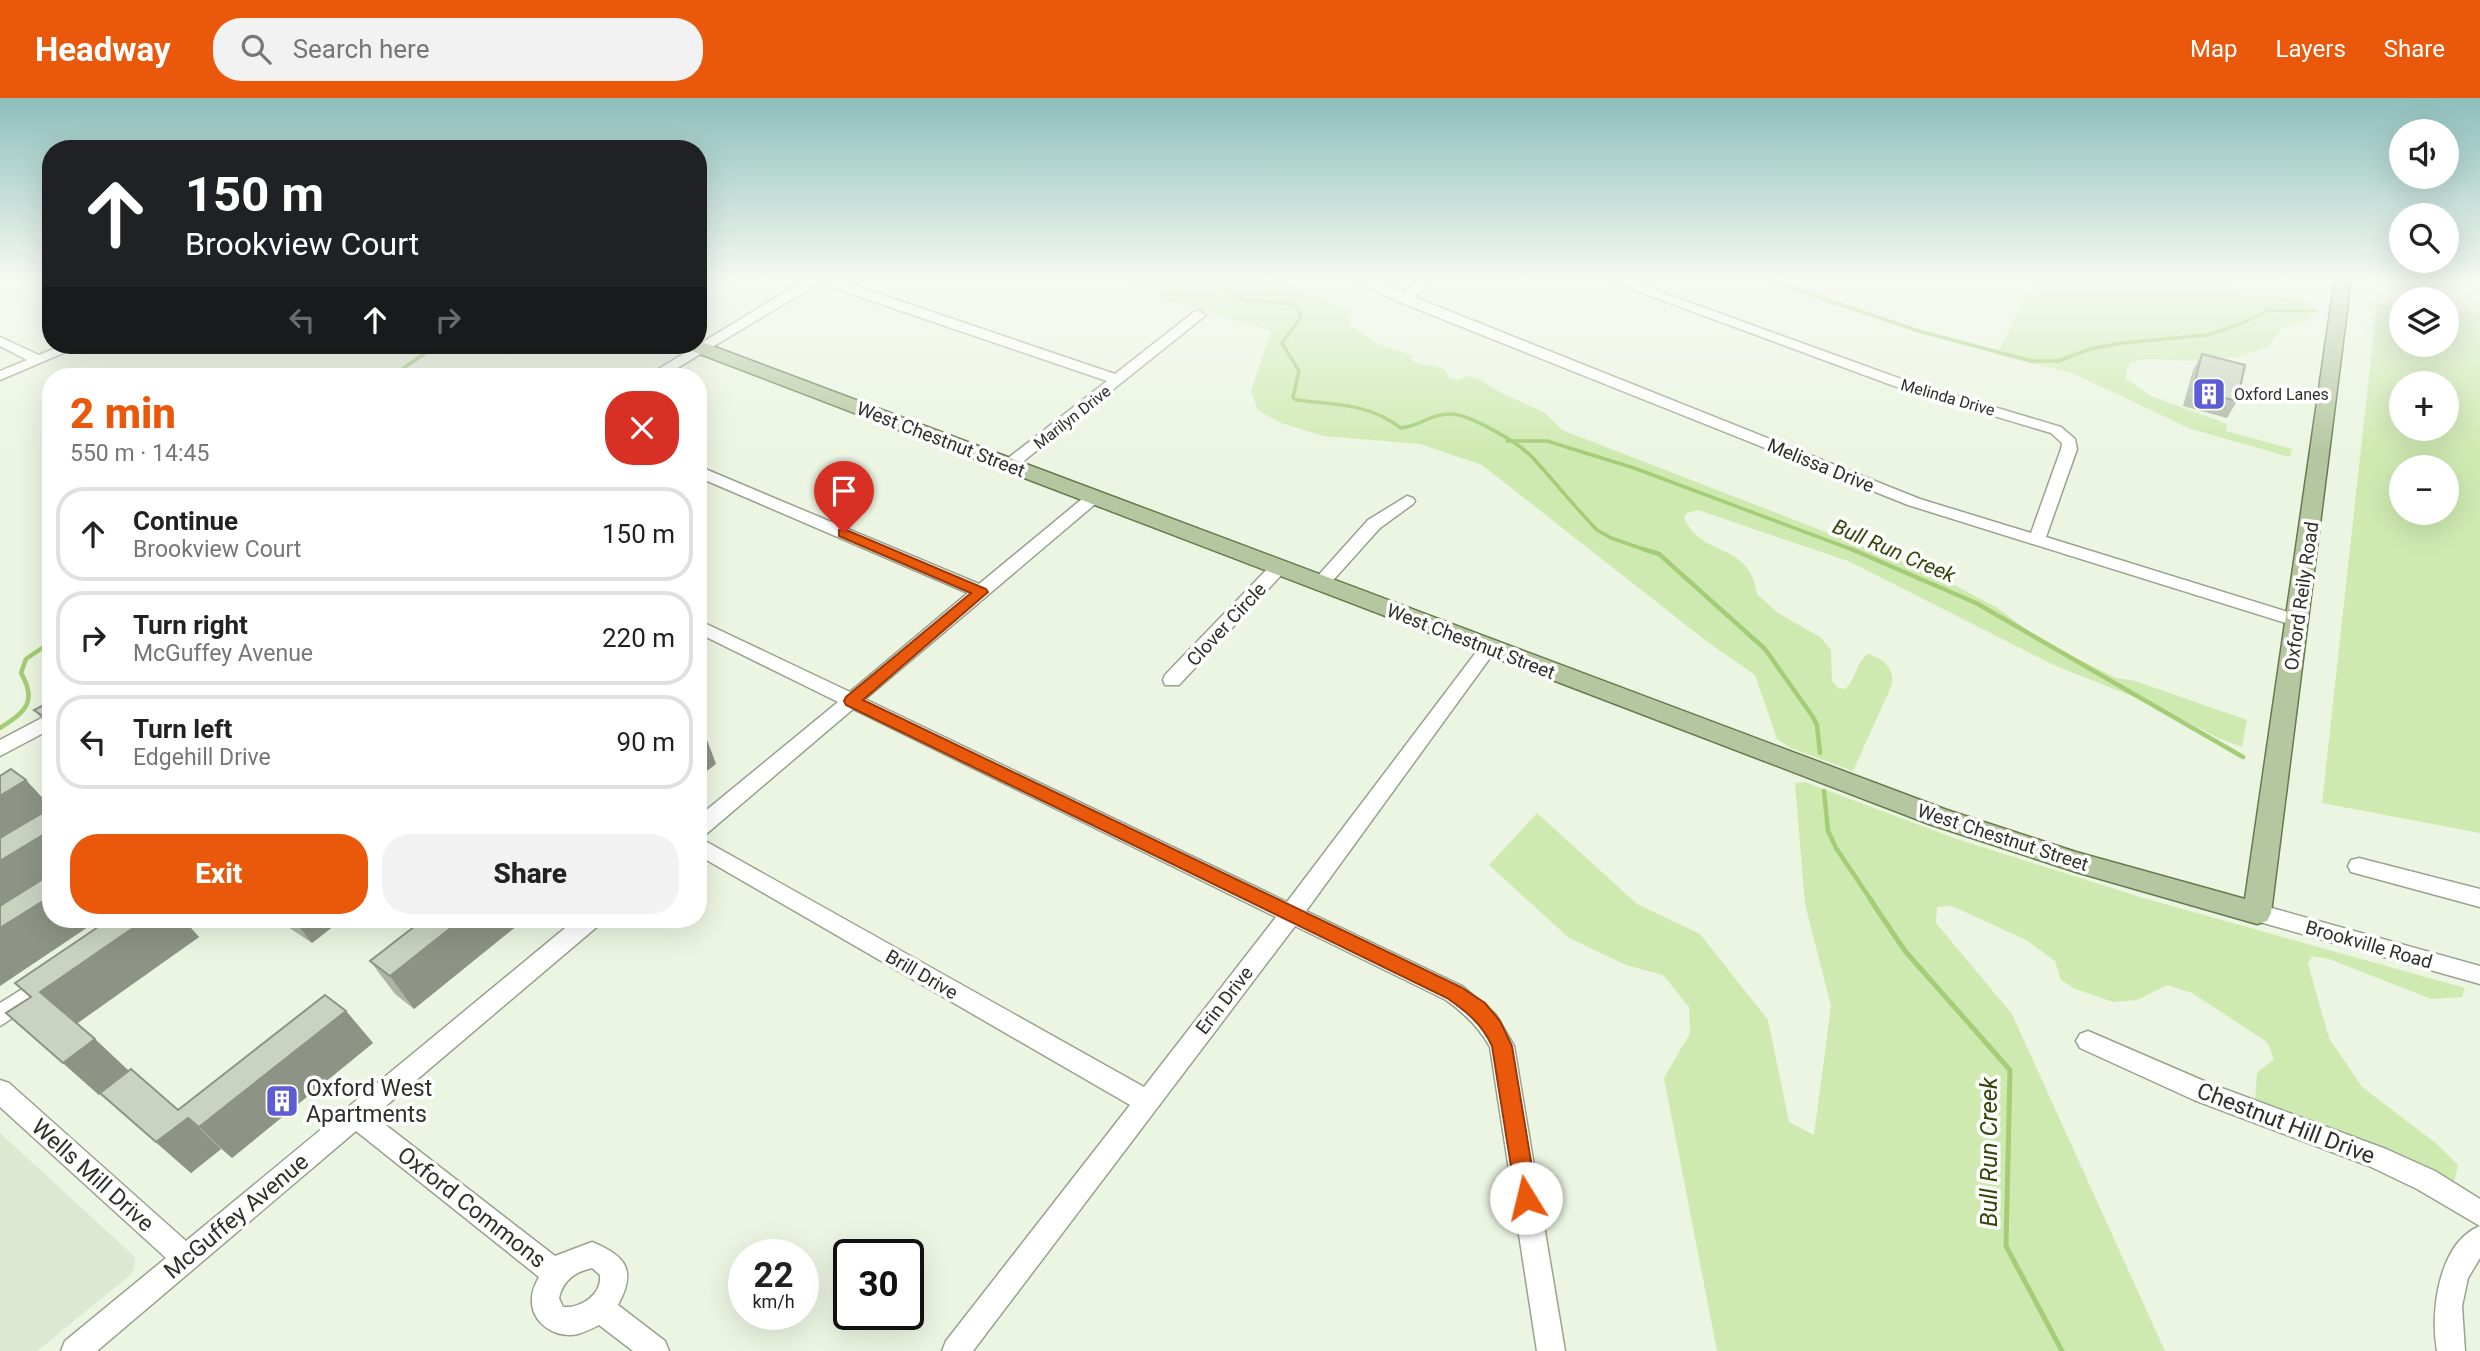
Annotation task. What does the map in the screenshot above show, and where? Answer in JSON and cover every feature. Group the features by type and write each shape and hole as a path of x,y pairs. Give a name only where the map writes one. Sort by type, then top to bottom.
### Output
{"main road":[{"name":"Oxford Reily Road","path":"2258,913 2335,336"},
{"name":"West Chestnut Street","path":"707,351 1938,817 2077,862 2258,913"}],"street":[{"path":"991,336 1119,380"},
{"name":"Marilyn Drive","path":"1009,465 1173,336"},
{"name":"Melissa Drive","path":"1499,336 1914,502 2298,621"},
{"name":"Melinda Drive","path":"1770,336 1899,383 2056,430 2070,442 2069,449 2037,540"},
{"path":"0,341 38,360"},
{"path":"0,376 53,354"},
{"path":"666,368 687,354"},
{"path":"707,475 981,592"},
{"path":"707,821 1094,497"},
{"path":"1321,583 1374,523 1406,501"},
{"name":"Clover Circle","path":"1172,680 1279,568"},
{"path":"707,630 1454,993 1478,1009 1493,1027 1502,1046 1551,1351"},
{"name":"Erin Drive","path":"956,1351 1291,914 1489,647"},
{"path":"0,749 42,725"},
{"name":"Brill Drive","path":"707,850 1146,1101"},
{"path":"2359,866 2480,898"},
{"name":"Brookville Road","path":"2258,913 2480,975"},
{"name":"McGuffey Avenue","path":"75,1351 580,928"},
{"path":"0,1016 66,971"},
{"name":"Chestnut Hill Drive","path":"2088,1041 2203,1092 2377,1157 2426,1180 2480,1214"},
{"name":"Wells Mill Drive","path":"0,1091 186,1258"},
{"name":"Oxford Commons","path":"356,1116 556,1273"},
{"path":"2451,1351 2446,1314 2455,1275 2472,1246 2480,1239"},
{"name":"Oxford Commons","path":"592,1255 609,1262 614,1271 612,1293 600,1308 578,1321 566,1322 556,1319 548,1312 545,1293 556,1273 580,1257 592,1255"},
{"path":"600,1308 655,1351"}],"shaded area":[{"path":"0,1133 135,1257 134,1269 129,1276 37,1351 0,1351"}],"green space":[{"path":"1269,336 1367,336 1381,345 1412,355 1411,360 1443,369 1449,378 1477,378 1503,394 1544,412 1562,430 1929,572 1996,607 2045,643 2117,678 2135,681 2247,720 2242,747 2218,738 2157,706 2056,666 1848,561 1698,510 1687,513 1684,518 1692,531 1745,565 1753,577 1757,594 1778,613 1820,637 1831,650 1832,681 1838,688 1845,689 1849,685 1868,654 1884,662 1890,670 1891,687 1853,771 1791,748 1777,739 1755,675 1705,640 1482,465 1420,444 1324,436 1281,423 1258,410 1251,391"},
{"path":"2006,336 2276,336 2269,347 2242,356 2198,361 2147,359 2129,363 2125,378 2151,396 2227,424 2226,431 2292,449 2290,457 2191,429 2072,373 1997,355"},
{"path":"2373,336 2389,336 2389,357 2459,357 2459,336 2480,336 2480,833 2322,803"},
{"path":"1805,782 1954,838 2140,897 2465,988 2462,997 2431,999 2329,959 2312,956 2308,964 2329,1038 2362,1087 2437,1144 2458,1165 2454,1183 2422,1190 2281,1129 2255,1103 2257,1073 2274,1059 2267,1042 2192,993 2167,985 2137,1000 2113,1002 2073,988 2061,980 2055,961 2026,940 1952,906 1937,907 1936,923 2012,1014 2165,1351 1717,1351 1664,1078 1690,1033 1689,1007 1663,975 1626,965 1569,938 1489,865 1537,813 1637,904 1700,934 1768,1020 1789,1122 1814,1135 1831,1006 1805,904 1795,783"}],"building":[{"path":"2202,354 2245,365 2237,401 2193,390"},
{"path":"42,706 42,716 34,710"},
{"path":"11,769 26,780 0,796 0,776"},
{"path":"42,813 42,835 0,861 0,838"},
{"path":"42,880 42,902 0,928 0,906"},
{"path":"97,928 133,928 40,992 95,1039 63,1063 6,1013 31,997 15,983"},
{"path":"412,928 451,928 390,976 370,961"},
{"path":"325,995 346,1011 199,1127 188,1118 156,1142 100,1093 131,1069 178,1110"}],"waterway":[{"name":"Bull Run Creek","path":"1287,336 1282,343 1299,371 1293,397 1296,400 1364,409 1401,428 1432,417 1452,414 1471,419 1510,441"},
{"path":"1939,336 2032,361 2058,361 2090,349 2122,343 2191,336"},
{"path":"404,368 424,354"},
{"name":"Bull Run Creek","path":"1510,441 1547,441 1634,468 1853,550"},
{"name":"Bull Run Creek","path":"1510,441 1532,457 1597,530 1611,538 1645,550"},
{"name":"Bull Run Creek","path":"1645,550 1659,554 1765,649 1813,717 1817,725 1820,753"},
{"name":"Bull Run Creek","path":"1645,550 1649,551"},
{"name":"Bull Run Creek","path":"1853,550 1976,603 2243,757"},
{"path":"0,728 16,717 26,705 28,692 21,673 26,659 42,648"},
{"name":"Bull Run Creek","path":"1824,791 1828,831 1836,848 1871,900"},
{"name":"Bull Run Creek","path":"1870,899 1905,951 2010,1070 2006,1246 2062,1351"}],"place":[{"name":"Oxford Lanes","path":"2209,394"},
{"name":"Oxford West Apartments","path":"282,1101"}],"route":[{"path":"844,533 981,592 851,701 1454,993 1478,1009 1493,1027 1502,1046 1526,1198"}]}
